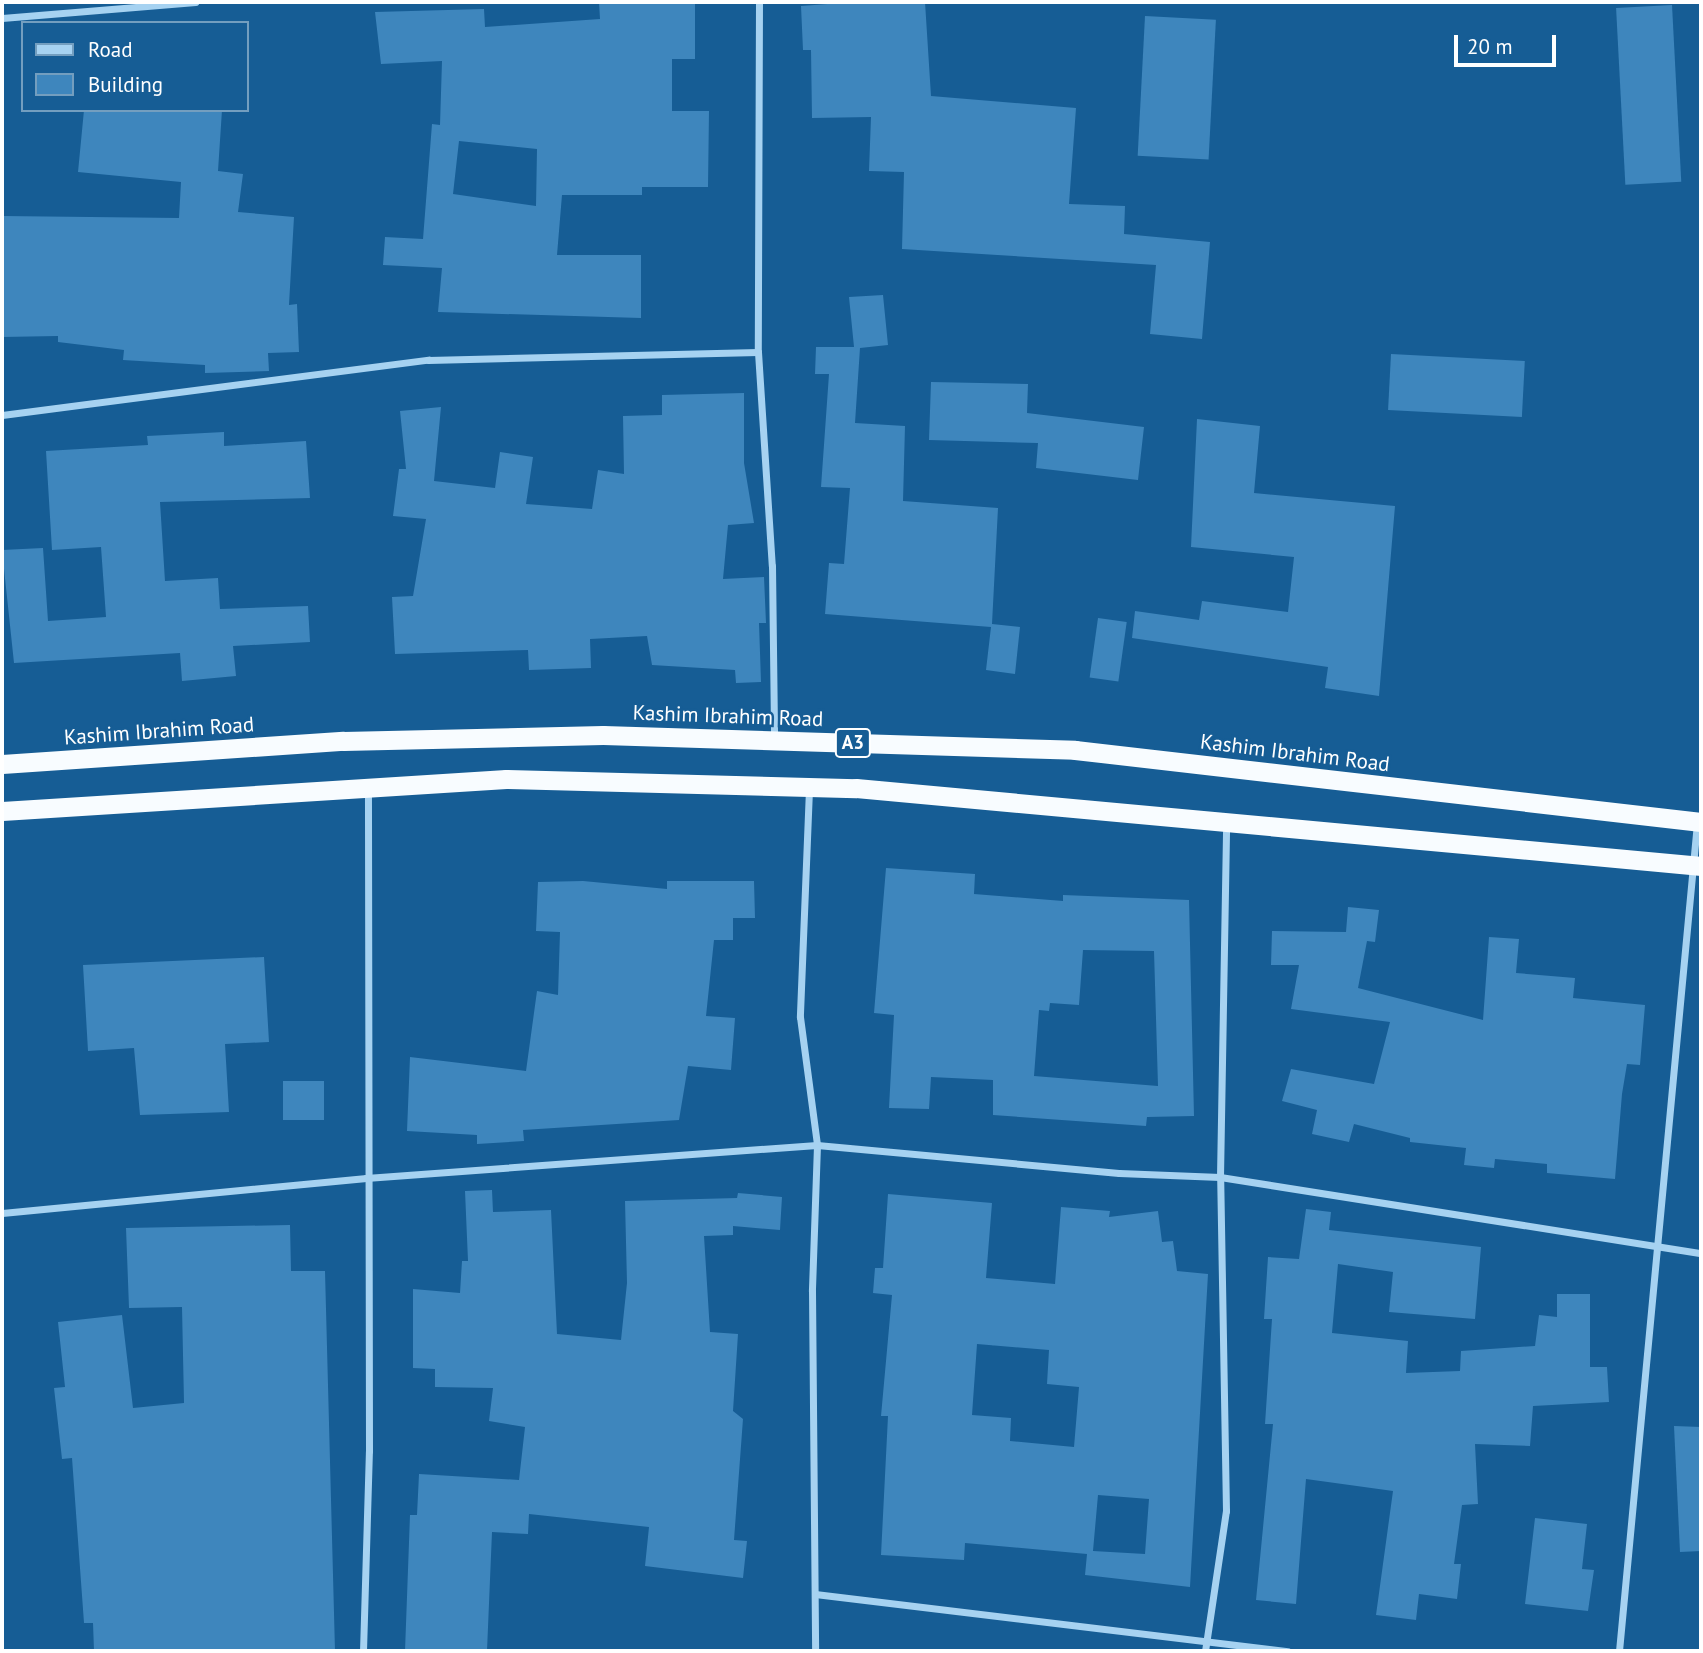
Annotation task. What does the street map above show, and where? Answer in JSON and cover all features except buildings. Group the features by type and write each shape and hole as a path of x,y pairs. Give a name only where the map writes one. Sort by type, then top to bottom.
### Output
{"highway":[{"name":"Kashim Ibrahim Road","path":"2,764 343,741 603,735 1075,750 1699,822"},
{"name":"A3","path":"2,811 369,784 506,779 809,787 1226,818 1696,866"}],"street":[{"path":"2,18 194,2"},
{"path":"759,2 758,352 772,566 774,740"},
{"path":"2,415 428,360 758,352"},
{"path":"363,1651 369,1451 366,1178 369,784"},
{"path":"809,787 800,1017 817,1145 812,1291 815,1651"},
{"path":"1205,1651 1226,1511 1220,1177 1226,818"},
{"path":"1619,1651 1653,1248 1699,822"},
{"path":"2,1213 366,1178 817,1145 1119,1173 1220,1177 1653,1248 1701,1253"},
{"path":"815,1594 1288,1651"}]}
